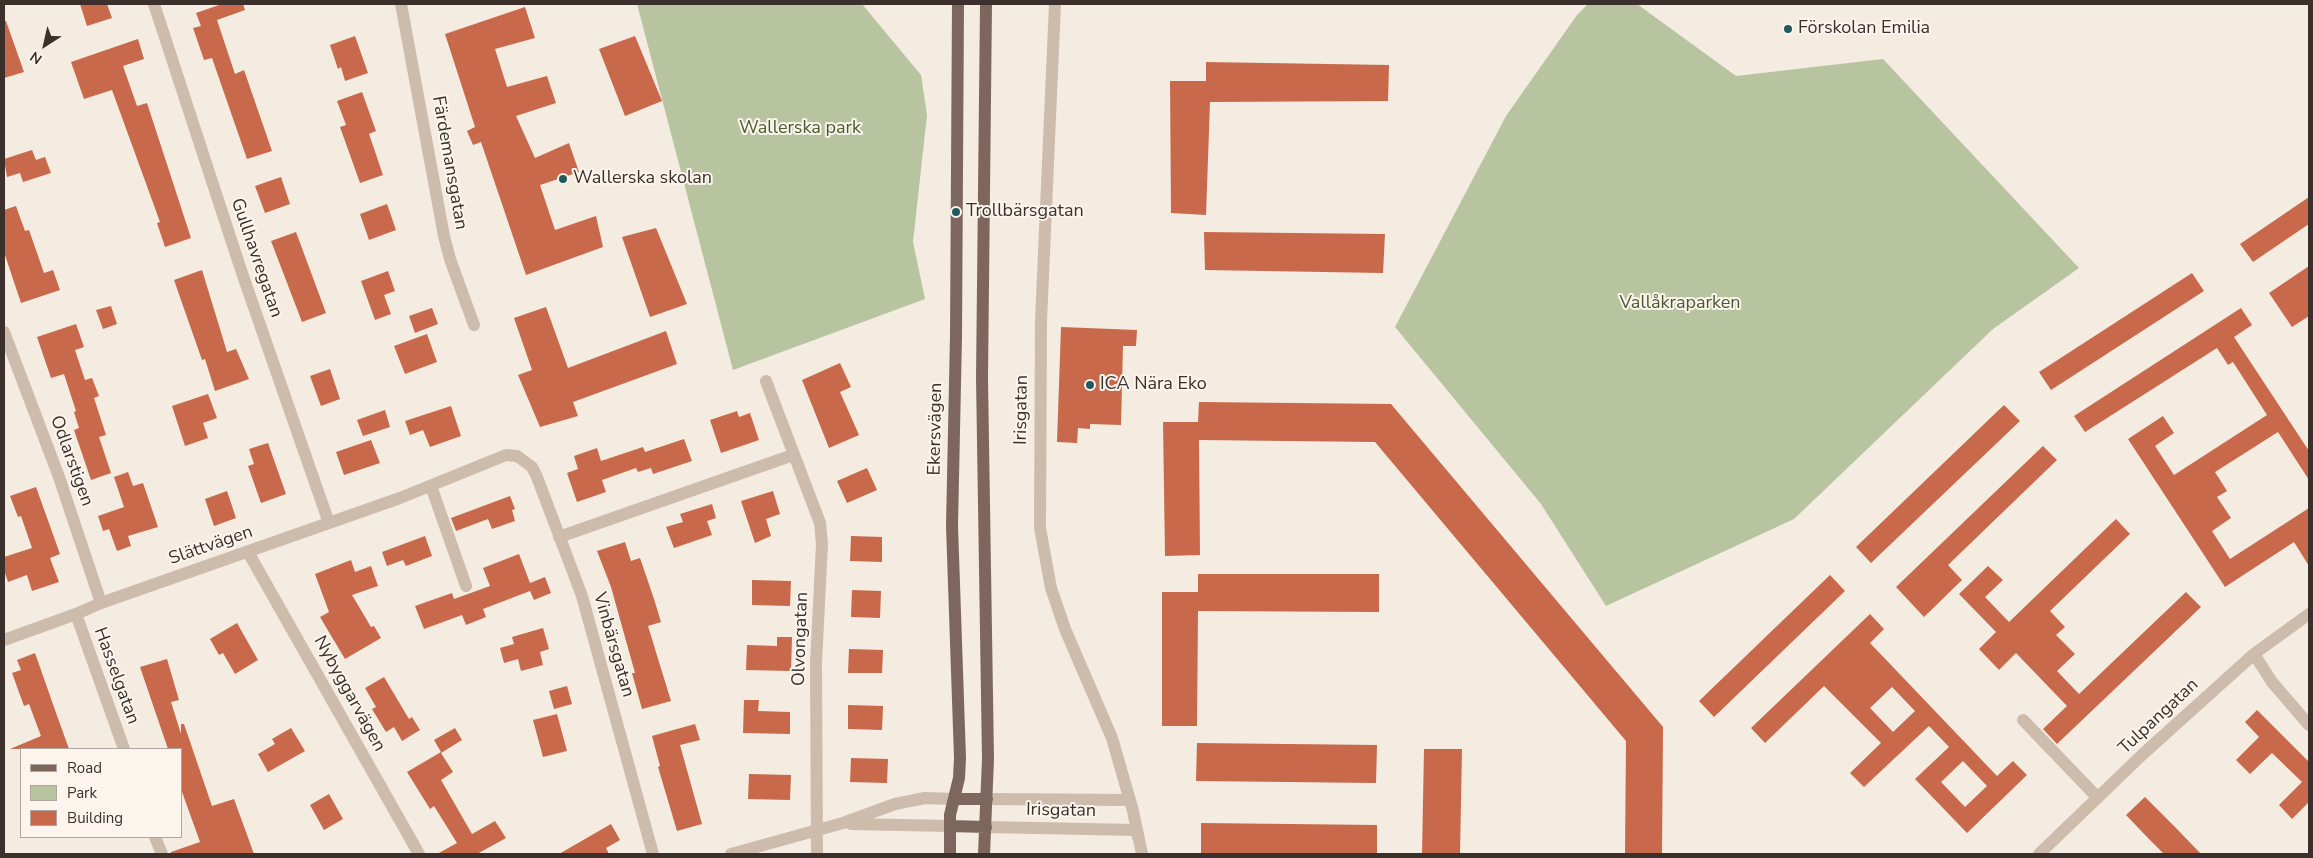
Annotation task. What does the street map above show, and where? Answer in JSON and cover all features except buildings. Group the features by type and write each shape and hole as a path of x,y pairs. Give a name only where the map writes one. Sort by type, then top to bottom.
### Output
{"main road":[{"name":"Ekersvägen","path":"950,854 950,815 959,778 960,758 952,526 956,336 958,4"},
{"path":"984,854 987,799 986,555 982,378 986,4"},
{"path":"954,799 987,799"},
{"path":"950,826 986,827"}],"street":[{"name":"Gullhavregatan","path":"154,4 239,264 329,523"},
{"name":"Färdemansgatan","path":"401,4 444,236 450,259 474,326"},
{"name":"Irisgatan","path":"987,799 1132,806 1112,738 1068,636 1054,596 1040,528 1041,321 1055,4"},
{"name":"Odlarstigen","path":"4,332 59,477 101,603"},
{"name":"Olvongatan","path":"766,380 820,523 822,544 816,663 817,854"},
{"name":"Slättvägen","path":"4,640 101,603 431,486 506,455 518,456"},
{"path":"559,537 793,455"},
{"name":"Vinbärsgatan","path":"518,456 532,467 535,472 582,596 653,854"},
{"path":"431,486 466,586"},
{"name":"Nybyggarvägen","path":"248,552 418,854"},
{"name":"Hasselgatan","path":"76,614 124,748"},
{"name":"Tulpangatan","path":"2039,854 2254,654 2309,614"},
{"path":"2254,654 2272,682 2309,725"},
{"path":"2023,720 2098,798"},
{"path":"731,854 817,831 895,804 925,798 954,799"},
{"path":"1132,806 1142,854"},
{"path":"843,823 950,826"},
{"name":"Irisgatan","path":"986,827 1136,830 1142,854"},
{"path":"155,838 162,854"}],"green space":[{"name":"Wallerska park","path":"637,4 862,4 921,75 927,115 913,242 925,299 733,370"},
{"name":"Vallåkraparken","path":"1588,4 1637,4 1736,76 1883,59 2079,268 1993,329 1794,519 1606,606 1541,504 1395,327 1506,116 1577,15"}],"place":[{"name":"Förskolan Emilia","path":"1788,29"},
{"name":"Wallerska skolan","path":"563,179"},
{"name":"Trollbärsgatan","path":"956,212"},
{"name":"ICA Nära Eko","path":"1090,385"}]}
